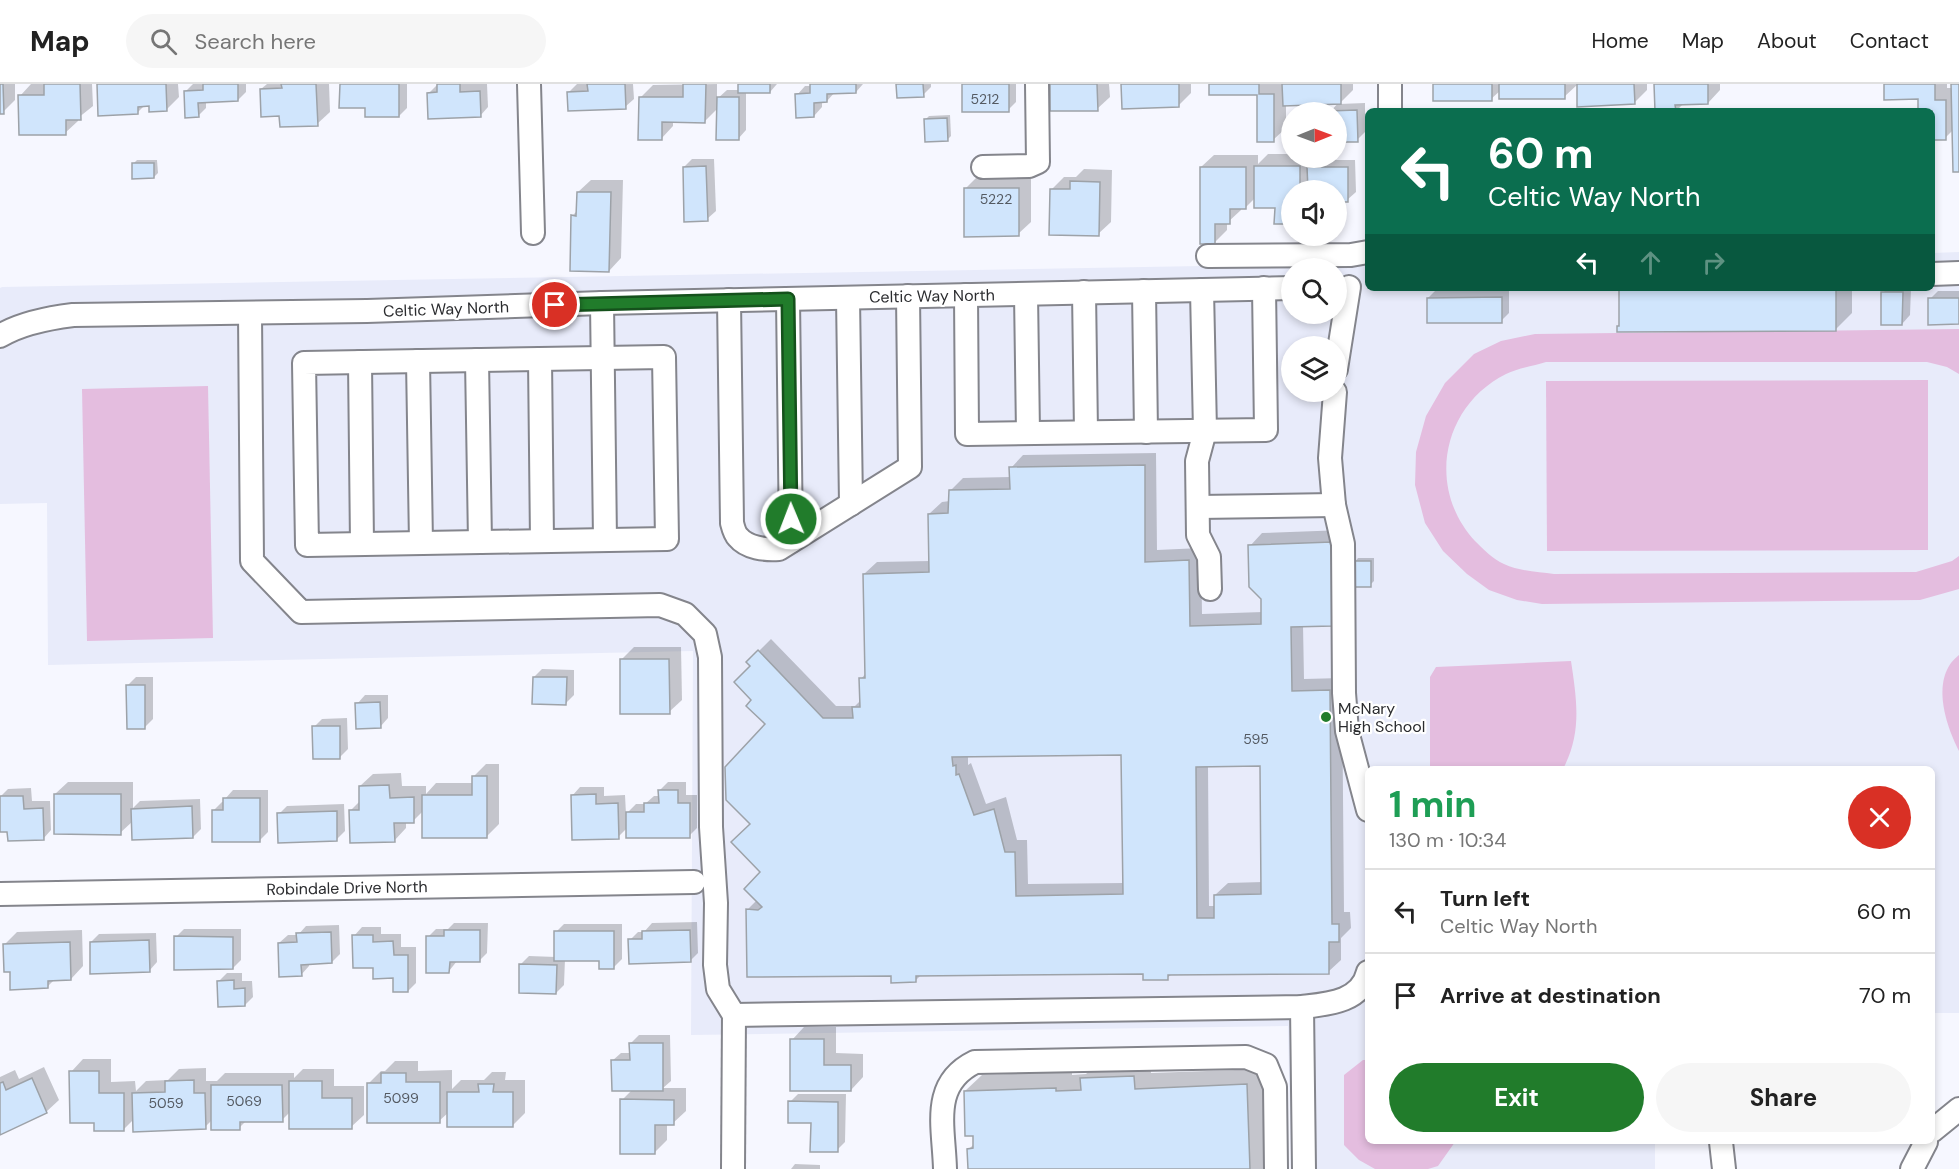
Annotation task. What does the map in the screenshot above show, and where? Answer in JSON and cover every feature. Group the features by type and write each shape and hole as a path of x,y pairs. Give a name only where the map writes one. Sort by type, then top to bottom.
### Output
{"street":[{"path":"529,84 533,233"},
{"path":"983,167 1029,166 1038,162 1037,84"},
{"path":"1390,84 1390,108"},
{"path":"1208,256 1351,255 1365,253"},
{"path":"1935,274 1959,273"},
{"path":"1342,336 1351,286"},
{"path":"966,295 967,434 1266,430 1264,288"},
{"name":"Celtic Way North","path":"0,336 51,318 73,315 367,311 602,303 1281,288"},
{"path":"1202,290 1205,431 1197,461 1198,535 1209,557 1210,589"},
{"path":"1144,291 1146,432"},
{"path":"1084,292 1086,432"},
{"path":"1026,294 1028,433"},
{"path":"729,300 732,524 737,537 749,545 765,550 779,549 910,467 908,296"},
{"path":"848,298 851,504"},
{"path":"788,299 791,541"},
{"path":"602,303 605,540"},
{"path":"250,313 252,561 301,612 660,605 686,614 705,634 710,657 711,853 716,903 715,965 718,989 734,1015 733,1169"},
{"path":"664,357 667,539 307,545 304,363 603,358 664,357"},
{"path":"540,359 543,541"},
{"path":"477,360 480,542"},
{"path":"418,361 421,543"},
{"path":"360,362 362,544"},
{"path":"1334,402 1330,458 1334,505 1343,544 1344,693 1347,731 1365,799"},
{"path":"1198,507 1334,505"},
{"name":"Robindale Drive North","path":"0,894 694,882"},
{"path":"734,1015 1302,1006 1327,1004 1351,997 1365,980"},
{"path":"1302,1006 1304,1169"},
{"path":"945,1169 943,1098 950,1082 962,1068 975,1062 1246,1057 1266,1065 1275,1087 1276,1169"},
{"path":"1935,1129 1959,1109"},
{"path":"1721,1144 1724,1169"},
{"path":"1912,1169 1925,1144"}],"shaded area":[{"name":"McNary High School","path":"1959,252 1959,1013 1935,1013 1935,766 1365,766 1365,1144 1655,1144 1655,1169 1291,1169 1288,1026 691,1035 693,651 48,665 47,503 0,504 0,288 1281,265 1281,324 1347,324 1347,263 1365,263 1365,291 1935,291 1935,253"},
{"path":"1959,329 1959,374 1947,367 1927,362 1546,362 1521,369 1506,374 1484,388 1467,406 1455,427 1448,450 1446,473 1450,497 1460,520 1475,541 1500,562 1522,570 1554,574 1916,572 1952,561 1959,556 1959,589 1920,600 1542,604 1517,600 1489,590 1467,574 1443,551 1425,523 1415,485 1416,452 1426,416 1445,383 1474,354 1501,341 1535,334"},
{"path":"1928,380 1928,550 1547,551 1546,381"},
{"path":"208,386 213,638 87,641 82,389"},
{"path":"1959,655 1959,751 1945,715 1943,688 1950,664"},
{"path":"1571,661 1576,716 1573,743 1564,766 1430,766 1430,677 1436,667"},
{"path":"1365,1060 1365,1144 1454,1144 1438,1166 1428,1169 1375,1169 1359,1160 1344,1145 1344,1075"}],"building":[{"path":"0,84 3,84 4,114 0,114"},
{"path":"44,84 80,84 81,120 66,120 66,135 19,135 18,95 44,95"},
{"path":"97,84 166,84 167,111 149,112 149,106 138,107 138,114 98,116"},
{"path":"203,84 238,84 238,101 198,103 199,117 185,118 184,91 203,90"},
{"path":"281,84 316,84 318,126 280,127 279,116 261,117 260,89 282,88"},
{"path":"340,84 399,84 399,117 365,117 365,108 339,108"},
{"path":"437,84 460,84 460,92 480,91 481,117 428,119 427,93 437,92"},
{"path":"587,84 625,84 626,109 568,111 567,92 588,91"},
{"path":"683,84 706,84 705,123 662,122 662,140 638,140 639,97 683,97"},
{"path":"738,84 770,84 770,93 738,93"},
{"path":"810,84 856,84 856,93 827,94 827,102 814,103 814,117 796,118 795,94 810,93"},
{"path":"896,84 923,84 924,97 897,98"},
{"path":"962,84 1009,84 1009,112 962,112"},
{"path":"1050,84 1097,84 1098,111 1050,111"},
{"path":"1121,84 1179,84 1179,107 1122,109"},
{"path":"1209,84 1259,84 1259,94 1274,94 1274,142 1257,142 1257,95 1209,95"},
{"path":"1282,84 1341,84 1341,102 1283,102"},
{"path":"1433,84 1492,84 1492,101 1433,101"},
{"path":"1499,84 1565,84 1565,99 1499,99"},
{"path":"1577,84 1634,84 1635,104 1577,107"},
{"path":"1654,84 1708,84 1708,104 1655,108"},
{"path":"1884,84 1935,84 1935,100 1946,100 1946,140 1935,140 1935,108 1918,108 1918,99 1884,100"},
{"path":"1951,84 1959,84 1959,172 1953,172"},
{"path":"717,97 739,97 739,140 716,140"},
{"path":"1347,110 1357,110 1358,142 1347,142"},
{"path":"947,118 948,141 925,142 924,119"},
{"path":"132,163 154,163 154,178 132,179"},
{"path":"706,166 708,221 684,222 683,167"},
{"path":"1254,166 1300,168 1300,180 1281,180 1281,224 1274,224 1275,208 1254,208"},
{"path":"1200,167 1246,167 1246,209 1230,209 1230,224 1215,224 1215,244 1200,244"},
{"path":"1348,167 1348,202 1347,180 1308,180 1307,168"},
{"path":"1070,181 1100,182 1099,236 1049,235 1050,189 1070,189"},
{"path":"964,188 1019,188 1019,236 964,237"},
{"path":"577,192 611,192 609,272 570,271 571,215 576,216"},
{"path":"1619,291 1836,291 1836,331 1617,332 1617,326 1619,326"},
{"path":"1881,292 1903,292 1902,325 1881,325"},
{"path":"1502,297 1502,323 1427,323 1427,298"},
{"path":"1928,298 1959,298 1959,324 1928,325"},
{"path":"1145,465 1145,562 1189,560 1190,626 1261,624 1261,599 1249,587 1248,545 1332,542 1332,626 1291,627 1292,691 1330,690 1332,924 1339,924 1339,942 1329,942 1329,974 1168,975 1168,980 1143,980 1143,974 916,976 916,982 891,983 891,976 747,977 746,909 758,910 762,907 744,889 760,872 731,842 750,824 726,800 725,767 765,724 746,706 751,700 734,682 750,666 746,662 758,650 823,718 853,718 852,707 860,707 859,678 865,678 863,574 929,572 928,514 948,513 949,490 1010,489 1009,467","holes":["1121,755 1123,894 1016,896 1015,852 1005,852 994,809 974,815 959,774 956,775 956,765 953,766 952,757","1260,766 1261,894 1214,895 1214,918 1197,918 1196,767"]},
{"path":"1353,561 1371,561 1371,587 1353,587"},
{"path":"620,659 669,659 670,714 620,714"},
{"path":"533,677 567,677 566,705 532,704"},
{"path":"126,685 145,685 145,729 127,729"},
{"path":"380,702 381,728 356,729 355,703"},
{"path":"312,726 340,726 340,759 313,759"},
{"path":"472,776 487,776 487,838 422,838 422,795 472,795"},
{"path":"389,785 390,798 414,797 414,823 394,823 395,842 350,843 349,810 359,810 359,786"},
{"path":"658,790 678,790 678,803 690,803 690,838 626,838 626,812 644,812 644,803 659,803"},
{"path":"54,794 121,794 121,835 54,834"},
{"path":"596,794 596,804 618,803 619,839 572,840 571,795"},
{"path":"0,796 23,796 24,809 43,808 44,840 8,841 7,832 0,832"},
{"path":"223,798 260,798 260,842 212,842 212,810 223,810"},
{"path":"192,806 193,838 132,840 131,809"},
{"path":"337,811 337,841 278,843 277,813"},
{"path":"444,930 480,930 480,962 450,962 449,973 426,973 426,936 444,936"},
{"path":"690,930 691,962 629,964 628,939 642,939 642,931"},
{"path":"554,931 614,931 614,969 599,969 599,961 554,961"},
{"path":"331,932 332,963 301,965 302,976 279,977 278,943 297,942 296,933"},
{"path":"352,935 373,935 373,942 393,941 394,955 408,955 408,992 393,992 393,978 373,979 373,968 353,968"},
{"path":"174,936 233,937 233,969 174,970"},
{"path":"149,940 150,972 90,974 90,942"},
{"path":"70,942 71,980 48,981 48,988 10,990 10,972 4,972 3,944"},
{"path":"519,964 557,965 556,994 519,993"},
{"path":"234,980 234,989 245,988 245,1006 218,1007 217,981"},
{"path":"790,1039 824,1039 824,1065 851,1065 851,1091 790,1091"},
{"path":"629,1043 663,1043 663,1091 612,1091 611,1060 630,1060"},
{"path":"69,1071 99,1071 99,1093 124,1093 124,1131 94,1131 94,1123 70,1123"},
{"path":"381,1073 406,1073 406,1082 440,1082 440,1123 367,1123 367,1083 381,1083"},
{"path":"1134,1076 1135,1089 1247,1084 1250,1169 968,1169 967,1149 973,1148 973,1136 965,1136 964,1091 1056,1088 1056,1091 1081,1090 1080,1078"},
{"path":"32,1078 47,1113 0,1135 0,1083 3,1082 6,1090"},
{"path":"194,1080 194,1093 205,1093 206,1129 133,1132 132,1093 165,1092 165,1081"},
{"path":"289,1081 322,1081 322,1098 352,1098 352,1129 289,1129"},
{"path":"478,1084 494,1084 493,1092 513,1092 513,1127 447,1127 447,1092 479,1092"},
{"path":"211,1085 282,1085 283,1122 240,1122 240,1130 211,1130"},
{"path":"620,1099 674,1100 674,1125 655,1125 655,1154 620,1154"},
{"path":"788,1101 838,1102 838,1152 810,1152 811,1123 788,1123"}],"place":[{"name":"McNary High School","path":"1326,717"}],"route":[{"path":"555,305 788,299 791,519"}]}
